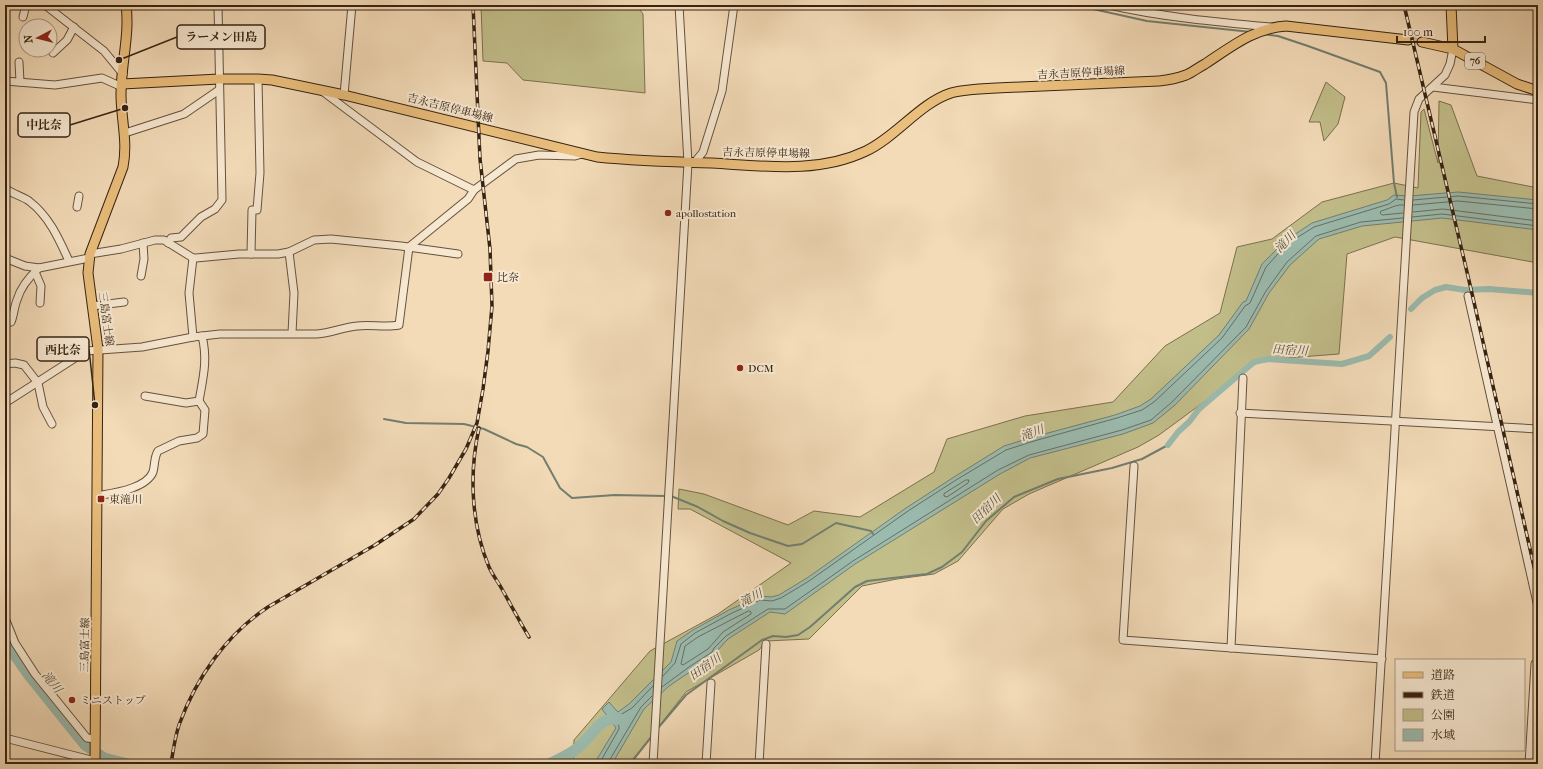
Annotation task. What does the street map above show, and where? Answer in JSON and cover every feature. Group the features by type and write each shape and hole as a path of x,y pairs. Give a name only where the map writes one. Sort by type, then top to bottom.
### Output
{"main road":[{"name":"三島富士線","path":"95,761 98,350 88,273 89,256 122,167 125,155 122,86 127,23 126,5"},
{"name":"76","path":"1450,5 1453,49 1517,84 1538,91"},
{"name":"吉永吉原停車場線","path":"122,86 219,79 272,80 344,95 584,154 619,159 812,167 842,160 872,148 934,102 953,93 984,89 1175,79 1188,74 1247,37 1261,30 1274,27 1286,26 1408,40"},
{"path":"1422,42 1453,49"}],"street":[{"path":"23,17 26,5"},
{"path":"45,5 104,51 123,74"},
{"path":"168,243 171,238 181,237 201,217 215,209 222,200 223,176 219,90 218,5"},
{"path":"344,95 352,5"},
{"path":"653,764 691,163 679,5"},
{"path":"691,163 704,152 722,91 734,5"},
{"path":"1109,5 1138,12 1274,27"},
{"path":"58,48 67,40 74,27"},
{"path":"1375,764 1414,112 1419,100 1445,75 1450,64 1453,49"},
{"path":"19,62 20,82"},
{"path":"5,81 55,85 102,78 122,86"},
{"path":"251,254 252,210 257,210 260,173 258,79"},
{"path":"1511,97 1517,84"},
{"path":"1433,88 1538,100"},
{"path":"125,133 184,114 219,90"},
{"path":"322,91 417,162 474,190"},
{"path":"6,401 38,383 86,351 142,347 193,337 233,333 317,334 329,333 358,326 399,325 409,247 468,199 474,190 516,159 539,155 575,156 584,154"},
{"path":"5,188 11,193 28,200 42,213 54,229 69,261"},
{"path":"77,207 79,196"},
{"path":"5,323 11,322 20,291 26,280 37,270 155,240 164,240 192,258 251,254 278,254 289,252 314,240 331,239 409,247 458,254"},
{"path":"140,276 144,260 143,243"},
{"path":"289,252 294,293 292,333"},
{"path":"5,258 37,270"},
{"path":"192,258 189,293 193,337"},
{"path":"37,270 41,286 40,303"},
{"path":"1468,296 1538,608"},
{"path":"92,306 124,302"},
{"path":"97,496 127,490 147,480 152,472 156,453 158,451 180,441 197,438 204,434 205,410 199,401 205,370 204,345 202,336"},
{"path":"5,364 15,363 24,365 38,383 43,407 52,424"},
{"path":"1230,648 1240,413 1243,378"},
{"path":"145,396 186,403 199,401"},
{"path":"1240,413 1538,429"},
{"path":"1134,466 1123,640 1382,659"},
{"path":"5,618 15,643 35,674 87,738 95,744"},
{"path":"759,764 766,644"},
{"path":"1529,764 1535,664 1538,664"},
{"path":"706,764 711,682"},
{"path":"5,738 95,761"}],"green space":[{"path":"481,5 550,5 548,8 553,5 636,5 643,14 645,93 523,80 507,63 483,61"},
{"path":"1326,82 1345,97 1338,124 1324,141 1320,122 1309,122"},
{"path":"1439,101 1451,105 1477,176 1538,188 1538,263 1395,237 1347,254 1339,354 1261,360 1159,435 1138,447 1029,494 1003,509 958,561 934,574 862,586 809,639 766,641 759,650 686,692 629,764 573,764 574,740 650,651 718,614 791,563 690,509 678,509 679,489 704,494 788,525 814,511 860,517 934,472 947,439 1025,416 1113,402 1165,346 1220,313 1237,247 1272,239 1322,202 1394,183 1418,188 1421,112 1424,109 1438,163"}],"water":[{"path":"1458,192 1538,200 1538,230 1442,218 1362,226 1319,239 1290,265 1269,293 1249,329 1175,405 1153,423 1123,434 1030,458 1000,474 855,564 785,614 770,612 728,639 717,651 718,653 669,686 644,709 612,764 594,764 616,728 602,709 609,702 618,712 629,704 671,662 677,641 693,630 729,610 760,596 771,597 779,595 807,578 906,508 1004,446 1115,415 1140,406 1151,399 1219,335 1243,302 1246,301 1262,264 1285,241 1312,223 1387,200 1394,195 1409,196"}],"waterway":[{"path":"1075,5 1147,21 1251,32"},
{"path":"1263,34 1278,36 1380,72 1386,83 1394,183 1397,197"},
{"name":"田宿川","path":"1411,309 1422,298 1435,290 1446,287 1465,290 1489,289 1538,293"},
{"name":"田宿川","path":"1168,445 1199,409 1254,362 1268,359 1342,364 1369,356 1390,337"},
{"path":"384,419 406,423 464,424 484,429 516,444 527,447 543,457 560,488 572,498 615,495 666,496"},
{"name":"田宿川","path":"658,728 686,695 762,640 773,636 786,637 798,635 810,627 855,587 867,581 927,574 942,567 962,552 986,521 1014,497 1058,479 1112,468 1142,459 1168,445"},
{"path":"671,496 698,507 723,521 750,533 788,546 802,544 836,523 871,531 873,534"},
{"name":"滝川","path":"5,633 9,647 28,674 85,745 104,758 128,764"},
{"name":"滝川","path":"549,764 566,756 578,748 599,725 604,722 616,719 624,720"},
{"name":"田宿川","path":"630,764 653,735"}],"tunnel":[{"path":"1408,40 1422,42"}],"railway":[{"path":"171,764 179,725 186,708 204,674 226,644 253,618 268,607 375,545 414,519 438,494 449,478 466,449 477,423 488,351 492,306 490,249 480,159 473,5"},
{"path":"1404,5 1471,289 1538,584"},
{"path":"479,428 473,480 475,516 478,533 489,567 529,637"}],"place":[{"name":"ラーメン田島","path":"119,60"},
{"name":"中比奈","path":"125,108"},
{"name":"apollostation","path":"668,213"},
{"name":"比奈","path":"488,277"},
{"name":"DCM","path":"740,368"},
{"name":"西比奈","path":"95,405"},
{"name":"東滝川","path":"101,499"},
{"name":"ミニストップ","path":"72,700"}]}
